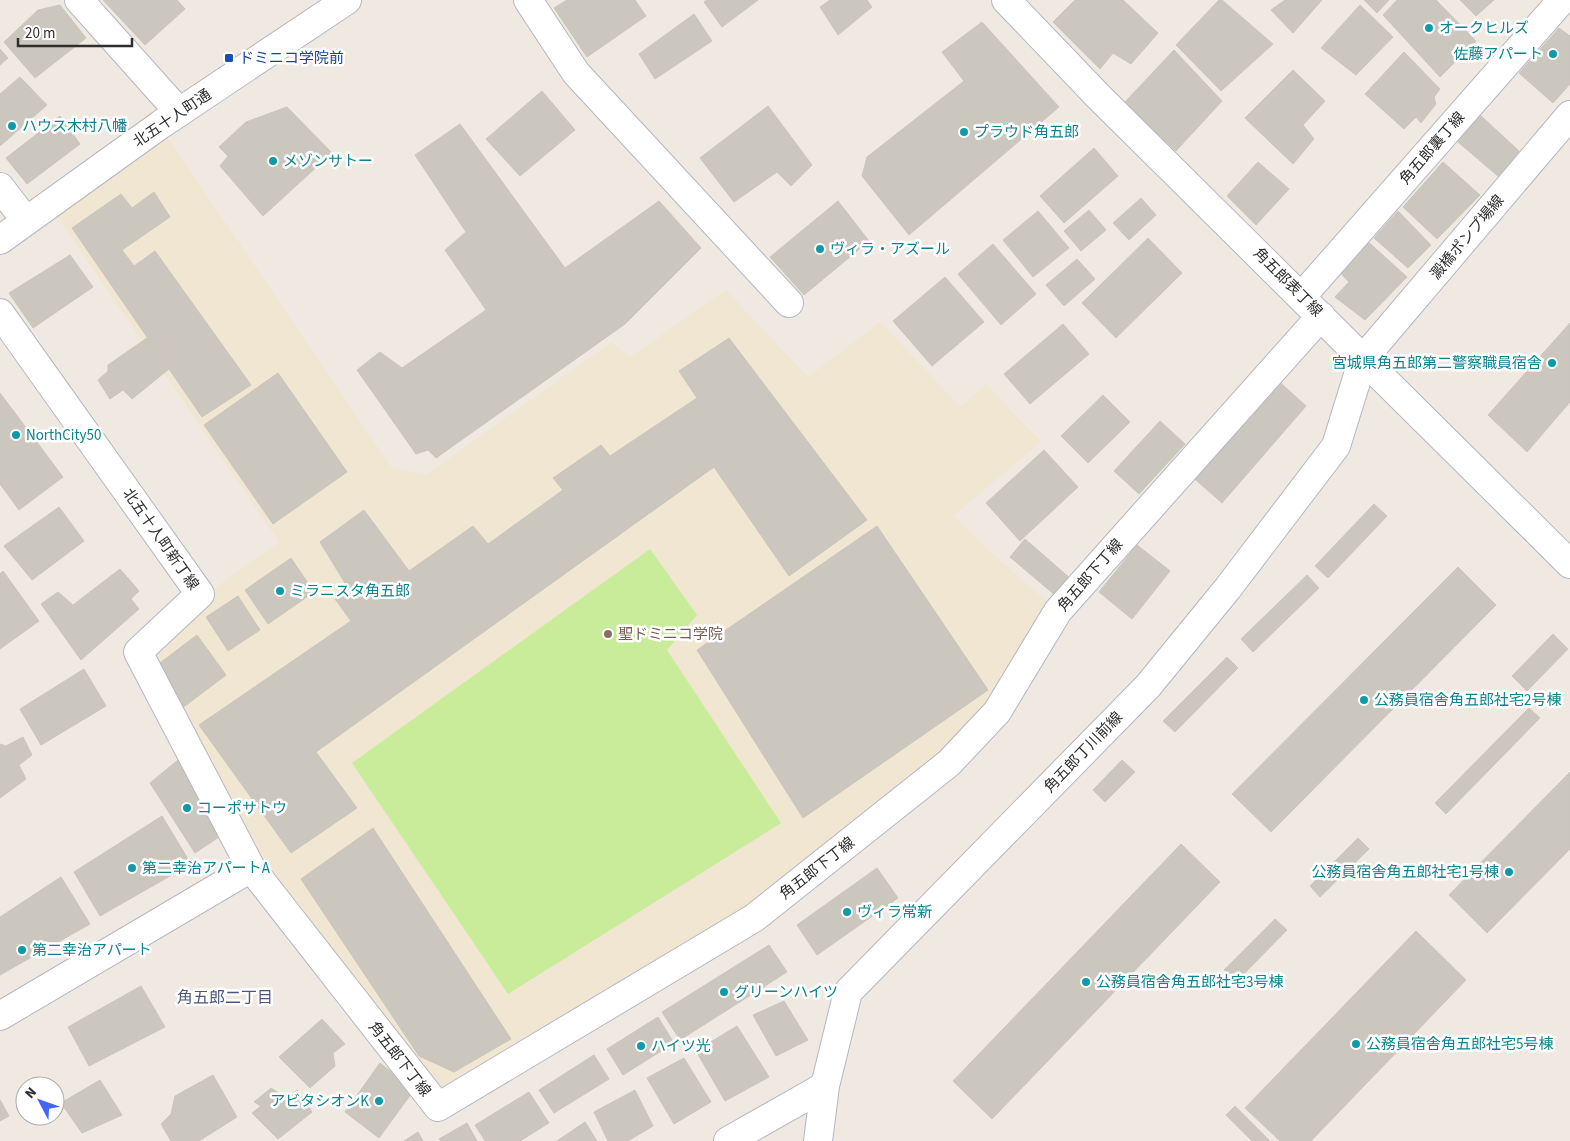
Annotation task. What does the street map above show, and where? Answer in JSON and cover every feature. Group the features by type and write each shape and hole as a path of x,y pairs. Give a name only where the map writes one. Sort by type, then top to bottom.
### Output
{"street":[{"path":"79,0 179,112"},
{"name":"北五十人町通","path":"0,240 179,112 347,0"},
{"path":"528,0 576,73 789,303"},
{"name":"角五郎表丁線","path":"1006,0 1098,96 1302,296 1570,564"},
{"name":"角五郎裏丁線","path":"1302,296 1562,0"},
{"name":"澱橋ポンプ場線","path":"1364,359 1570,115"},
{"path":"0,187 26,221"},
{"name":"北五十人町新丁線","path":"0,313 200,594 138,652 251,868"},
{"name":"角五郎下丁線","path":"251,868 438,1108 754,918 949,763 997,712 1058,611 1321,316"},
{"name":"角五郎丁川前線","path":"818,1141 825,1086 848,992 1148,686 1228,588 1336,446 1364,359"},
{"path":"0,1016 251,868"},
{"path":"728,1141 825,1086"}],"shaded area":[{"name":"聖ドミニコ学院","path":"168,138 392,468 426,475 611,342 630,357 726,290 808,377 880,322 961,407 986,384 1041,442 953,516 996,557 1058,611 997,712 754,918 438,1107 281,892 145,685 146,657 191,605 279,542 55,213"}],"green space":[{"path":"650,549 697,615 667,650 781,823 508,994 352,763"}],"building":[{"path":"103,0 177,0 185,9 145,45"},
{"path":"567,0 635,0 646,16 587,57 554,8"},
{"path":"707,0 758,0 722,27 704,2"},
{"path":"830,0 867,0 872,7 838,35 820,7"},
{"path":"1075,0 1123,0 1158,33 1131,64 1113,53 1100,69 1053,22"},
{"path":"1219,0 1222,0 1273,44 1221,91 1176,45"},
{"path":"1285,0 1322,0 1293,33 1271,10"},
{"path":"1364,0 1389,0 1377,13"},
{"name":"オークヒルズ","path":"1397,0 1436,0 1476,41 1440,77 1383,15"},
{"path":"1460,0 1494,0 1476,16"},
{"path":"60,5 86,38 35,78 4,42 38,10"},
{"path":"1360,5 1393,37 1356,75 1321,48"},
{"path":"694,14 712,41 655,79 639,54"},
{"name":"プラウド角五郎","path":"982,22 1059,107 909,235 862,176 867,157 964,81 942,52"},
{"name":"佐藤アパート","path":"1559,28 1570,36 1570,84 1553,103 1519,73"},
{"path":"0,49 8,58 0,65"},
{"path":"1174,50 1222,101 1176,151 1124,103"},
{"path":"1404,52 1440,89 1434,97 1436,104 1421,123 1416,117 1404,129 1365,94"},
{"path":"1293,70 1325,101 1303,125 1314,139 1293,164 1245,118"},
{"name":"ハウス木村八幡","path":"20,77 47,105 0,146 0,94"},
{"path":"542,91 575,130 520,176 486,139"},
{"path":"768,106 812,165 791,186 777,172 734,202 700,158"},
{"name":"メゾンサトー","path":"287,107 332,153 263,216 220,166 228,156 219,147 246,122"},
{"path":"1479,114 1519,151 1499,177 1458,142"},
{"path":"60,116 80,144 27,184 6,158"},
{"path":"460,124 565,268 659,201 701,248 625,324 436,458 428,450 416,454 357,370 380,352 402,368 486,310 445,250 466,232 415,155"},
{"path":"1094,148 1118,176 1064,223 1040,196"},
{"path":"1258,162 1289,189 1256,225 1227,196"},
{"path":"1443,162 1480,195 1437,239 1403,207"},
{"path":"154,192 170,217 122,250 134,266 155,251 251,385 202,417 72,228 121,194 132,208"},
{"path":"1141,198 1156,215 1129,240 1113,223"},
{"name":"ヴィラ・アズール","path":"838,201 869,241 804,295 770,257"},
{"path":"1089,210 1106,230 1081,251 1064,231"},
{"path":"1038,211 1069,248 1033,277 1003,240"},
{"path":"1398,211 1431,245 1408,268 1374,238"},
{"path":"1148,238 1182,273 1116,338 1082,303"},
{"path":"1365,239 1407,277 1365,320 1335,297 1349,282 1338,270"},
{"path":"993,244 1036,294 1001,325 958,274"},
{"path":"70,255 93,287 33,328 9,293"},
{"path":"1077,259 1095,279 1064,306 1046,285"},
{"path":"945,277 984,322 932,366 893,321"},
{"name":"宮城県角五郎第二警察職員宿舎","path":"1570,323 1570,402 1527,452 1488,415"},
{"path":"1063,324 1089,354 1030,404 1004,374"},
{"path":"160,329 174,347 169,354 175,364 132,399 123,390 110,399 98,380 108,371 108,365"},
{"path":"729,338 867,520 789,576 714,467 316,752 357,808 291,853 199,725 351,621 335,599 351,593 320,542 364,510 409,571 473,526 488,544 563,490 553,478 601,445 610,456 697,398 679,371"},
{"path":"278,373 347,472 273,524 204,425"},
{"path":"1273,376 1306,406 1222,503 1188,473"},
{"name":"NorthCity50","path":"0,393 63,477 19,510 0,484"},
{"path":"1103,395 1130,422 1088,463 1061,436"},
{"path":"1160,421 1185,444 1139,494 1114,471"},
{"path":"1044,450 1078,487 1020,541 986,503"},
{"path":"1374,504 1387,516 1328,578 1315,566"},
{"path":"59,507 84,541 32,580 4,546"},
{"path":"877,526 988,690 803,818 697,650"},
{"path":"1025,539 1071,579 1056,596 1010,557"},
{"path":"1137,545 1170,571 1132,619 1099,592"},
{"name":"ミラニスタ角五郎","path":"291,558 314,592 268,624 245,590"},
{"name":"公務員宿舎角五郎社宅2号棟","path":"1458,567 1496,605 1271,832 1232,794"},
{"path":"120,569 139,591 131,599 139,609 81,660 41,604 58,592 73,605"},
{"path":"3,571 39,621 0,649 0,574"},
{"path":"1307,575 1319,588 1253,652 1241,639"},
{"path":"238,596 260,630 228,651 206,617"},
{"path":"1553,634 1568,649 1527,691 1512,676"},
{"path":"197,635 226,675 177,712 148,672"},
{"path":"1227,657 1238,668 1175,732 1163,721"},
{"path":"84,669 106,706 41,745 20,709"},
{"path":"1529,708 1540,718 1446,814 1435,803"},
{"path":"23,737 32,755 19,765 26,779 0,798 0,744 6,746"},
{"name":"コーポサトウ","path":"178,760 225,833 195,853 150,783"},
{"path":"1122,760 1135,772 1105,802 1093,790"},
{"name":"公務員宿舎角五郎社宅1号棟","path":"1570,772 1570,849 1487,933 1449,895"},
{"name":"第二幸治アパートA","path":"162,816 191,864 100,916 74,872"},
{"path":"373,828 511,1039 454,1072 419,1056 301,879"},
{"path":"1358,838 1369,849 1320,897 1310,886"},
{"name":"公務員宿舎角五郎社宅3号棟","path":"1181,844 1220,882 992,1119 953,1081"},
{"name":"ヴィラ常新","path":"877,868 898,898 817,955 797,925"},
{"name":"第二幸治アパート","path":"61,877 90,924 0,975 0,917"},
{"path":"1275,919 1287,930 1236,982 1224,970"},
{"name":"公務員宿舎角五郎社宅5号棟","path":"1416,931 1466,980 1311,1141 1280,1141 1245,1108"},
{"name":"グリーンハイツ","path":"769,945 787,972 680,1040 662,1012"},
{"path":"141,986 165,1027 89,1066 68,1027"},
{"path":"784,1001 808,1040 776,1056 753,1015"},
{"name":"ハイツ光","path":"658,1017 674,1043 623,1075 607,1049"},
{"path":"322,1019 345,1044 333,1053 335,1066 310,1088 279,1057"},
{"path":"737,1026 769,1077 725,1101 696,1051"},
{"path":"594,1055 609,1079 554,1113 539,1090"},
{"path":"684,1058 711,1102 674,1124 647,1078"},
{"name":"アビタシオンK","path":"380,1063 414,1090 379,1138 345,1112"},
{"path":"213,1075 237,1117 199,1141 171,1141 161,1124 171,1114 175,1096"},
{"path":"100,1080 122,1115 82,1133 65,1109 65,1101"},
{"path":"271,1088 288,1099 297,1090 312,1112 278,1139 252,1113 261,1106 254,1102"},
{"path":"635,1090 653,1126 628,1141 608,1141 594,1112"},
{"path":"529,1092 549,1123 520,1141 485,1141 475,1125"},
{"path":"0,1100 9,1116 0,1121"},
{"path":"1235,1106 1270,1141 1252,1141 1226,1115"},
{"path":"585,1122 597,1141 557,1141"},
{"path":"467,1123 477,1141 441,1141 439,1139"},
{"path":"418,1132 423,1141 404,1141"}],"place":[{"name":"オークヒルズ","path":"1429,28"},
{"name":"佐藤アパート","path":"1553,54"},
{"name":"ドミニコ学院前","path":"229,58"},
{"name":"ハウス木村八幡","path":"12,126"},
{"name":"プラウド角五郎","path":"964,132"},
{"name":"メゾンサトー","path":"273,161"},
{"name":"ヴィラ・アズール","path":"820,249"},
{"name":"宮城県角五郎第二警察職員宿舎","path":"1552,363"},
{"name":"NorthCity50","path":"16,435"},
{"name":"ミラニスタ角五郎","path":"280,591"},
{"name":"聖ドミニコ学院","path":"608,634"},
{"name":"公務員宿舎角五郎社宅2号棟","path":"1364,700"},
{"name":"コーポサトウ","path":"187,808"},
{"name":"第二幸治アパートA","path":"132,868"},
{"name":"公務員宿舎角五郎社宅1号棟","path":"1509,872"},
{"name":"ヴィラ常新","path":"847,912"},
{"name":"第二幸治アパート","path":"22,950"},
{"name":"公務員宿舎角五郎社宅3号棟","path":"1086,982"},
{"name":"グリーンハイツ","path":"724,992"},
{"name":"公務員宿舎角五郎社宅5号棟","path":"1356,1044"},
{"name":"ハイツ光","path":"641,1046"},
{"name":"アビタシオンK","path":"379,1101"}],"district":[{"name":"角五郎二丁目","path":"225,997"}]}
